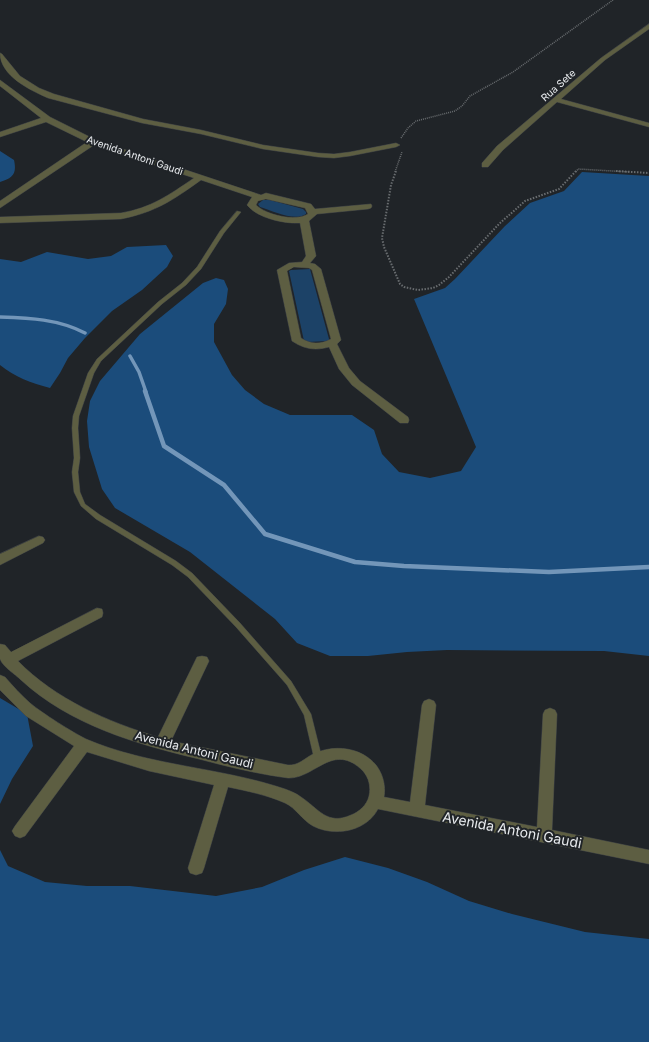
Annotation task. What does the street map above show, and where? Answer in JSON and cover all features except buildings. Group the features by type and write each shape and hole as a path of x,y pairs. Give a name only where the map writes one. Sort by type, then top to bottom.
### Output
{"street":[{"name":"Rua Sete","path":"485,164 500,148 603,59 649,26"},
{"path":"0,55 17,78 36,90 51,96 142,121 201,132 263,147 318,155 334,156 350,154 396,145"},
{"name":"Avenida Antoni Gaudi","path":"0,82 47,119 93,142 260,197 272,197 308,206 313,212"},
{"path":"557,100 649,125"},
{"path":"0,135 47,119"},
{"path":"0,205 93,142"},
{"path":"0,220 121,216 137,214 164,203 199,178"},
{"path":"260,197 255,199 251,205 256,210 292,220 304,220 309,218 313,212 368,206"},
{"path":"304,220 311,256 306,264"},
{"path":"306,264 316,269 336,340 332,343 319,347 300,343 296,339 282,270 292,265 306,264"},
{"path":"332,343 344,369 356,383 404,420"},
{"path":"0,560 39,540"},
{"path":"4,654 97,612"},
{"name":"Avenida Antoni Gaudi","path":"0,682 30,712 84,744 139,763 223,780 290,798 311,817 328,824 342,825 356,821 367,813 375,802 377,783 373,774 367,766 350,756 333,754 318,758 299,770 292,772 230,761 162,744 116,729 69,706 35,684 4,654"},
{"path":"162,744 202,661"},
{"path":"417,810 429,705"},
{"path":"544,836 550,714"},
{"path":"20,831 84,744"},
{"path":"196,868 223,780"},
{"name":"Avenida Antoni Gaudi","path":"375,802 649,857"}],"lane":[{"path":"239,212 222,232 200,268 99,360 91,373 76,416 75,428 77,458 75,472 77,492 83,505 98,517 174,563 190,575 238,625 289,683 307,714 318,758"}],"path":[{"path":"614,0 513,72 470,96 462,106 455,111 416,121 408,128 396,145 400,146 403,150 390,190 382,238 384,247 400,284 404,288 418,290 433,288 449,277 499,224 525,201 559,189 578,169 649,174"}],"shaded area":[{"path":"0,151 14,160 15,169 11,177 0,182"},
{"path":"582,172 649,176 649,656 604,651 447,650 368,656 330,656 297,643 275,619 190,552 115,508 102,489 89,447 87,421 90,401 100,381 140,334 203,283 216,278 224,280 228,289 226,304 214,324 214,342 232,375 245,390 264,404 290,415 352,415 374,430 382,454 399,472 430,478 461,471 476,447 414,299 445,288 505,226 530,203 564,191"},
{"path":"263,200 270,200 303,209 306,214 296,217 277,213 260,207 258,204"},
{"path":"166,245 173,256 167,267 142,290 112,311 85,338 68,358 50,388 24,379 11,373 0,365 0,259 21,262 47,252 88,259 111,256 127,247"},
{"path":"310,269 329,341 304,341 289,271"},
{"path":"0,698 27,714 33,746 12,779 0,804"},
{"path":"0,850 8,866 45,882 87,886 130,886 216,896 262,887 304,870 345,857 388,868 427,882 469,901 512,914 585,932 649,939 649,1042 0,1042"}],"waterway":[{"path":"0,317 44,320 75,328 85,333"},
{"path":"130,356 139,372 146,392"},
{"path":"145,391 164,446 224,485 265,534 355,562 404,566 549,572 649,567"}]}
